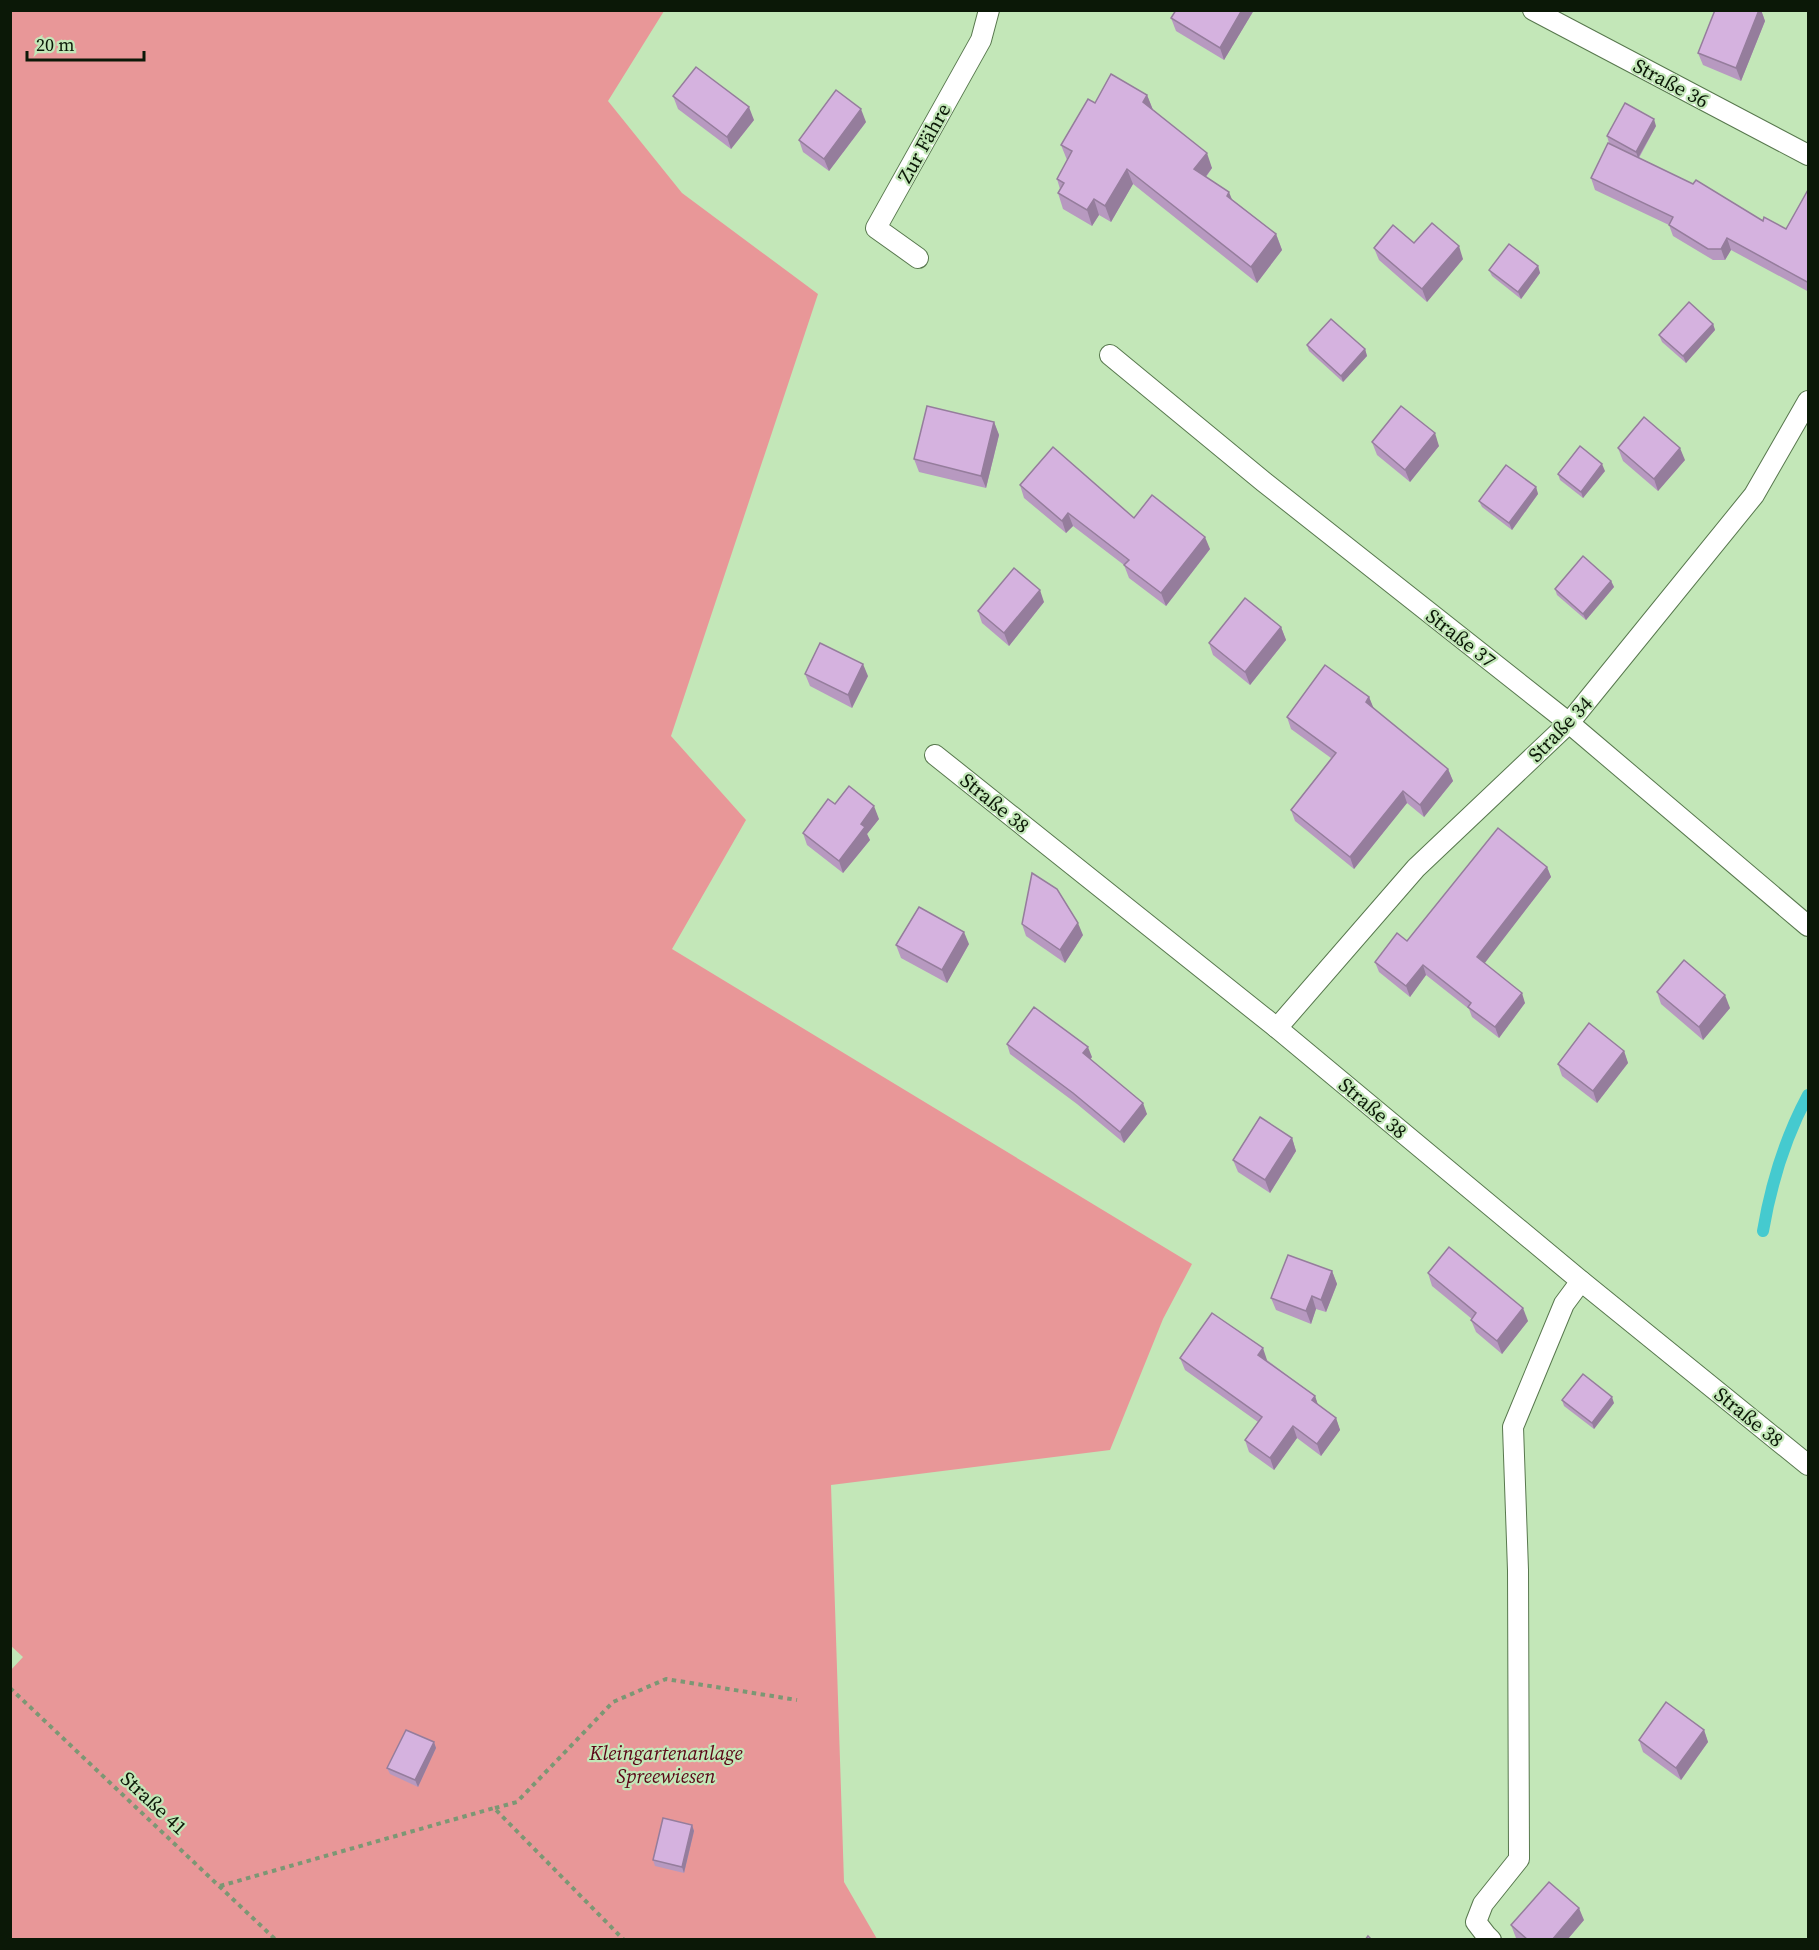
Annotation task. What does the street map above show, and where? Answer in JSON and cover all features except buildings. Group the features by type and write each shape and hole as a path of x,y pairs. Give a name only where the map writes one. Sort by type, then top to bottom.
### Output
{"lane":[{"name":"Zur Fähre","path":"918,258 876,228 981,40 989,10"},
{"name":"Straße 36","path":"1533,10 1809,155"},
{"name":"Straße 37","path":"1110,355 1264,482 1569,723 1809,926"},
{"name":"Straße 34","path":"1277,1028 1416,868 1569,723 1754,495 1809,401"},
{"name":"Straße 38","path":"935,755 1277,1028 1581,1281 1809,1466"},
{"path":"1491,1940 1476,1922 1479,1913 1483,1904 1519,1859 1518,1570 1513,1427 1563,1304 1581,1281"}],"path":[{"path":"220,1886 517,1802 613,1702 666,1679 797,1700"},
{"name":"Straße 41","path":"10,1688 276,1940"},
{"path":"494,1808 624,1940"}],"green space":[{"name":"Kleingartenanlage Spreewiesen","path":"11,11 664,11 608,101 682,193 818,294 671,736 746,820 672,949 1192,1264 1163,1319 1110,1450 831,1485 844,1882 877,1939 11,1940 10,1671 23,1657 10,1645"}],"waterway":[{"path":"1763,1231 1780,1161 1808,1095"}]}
